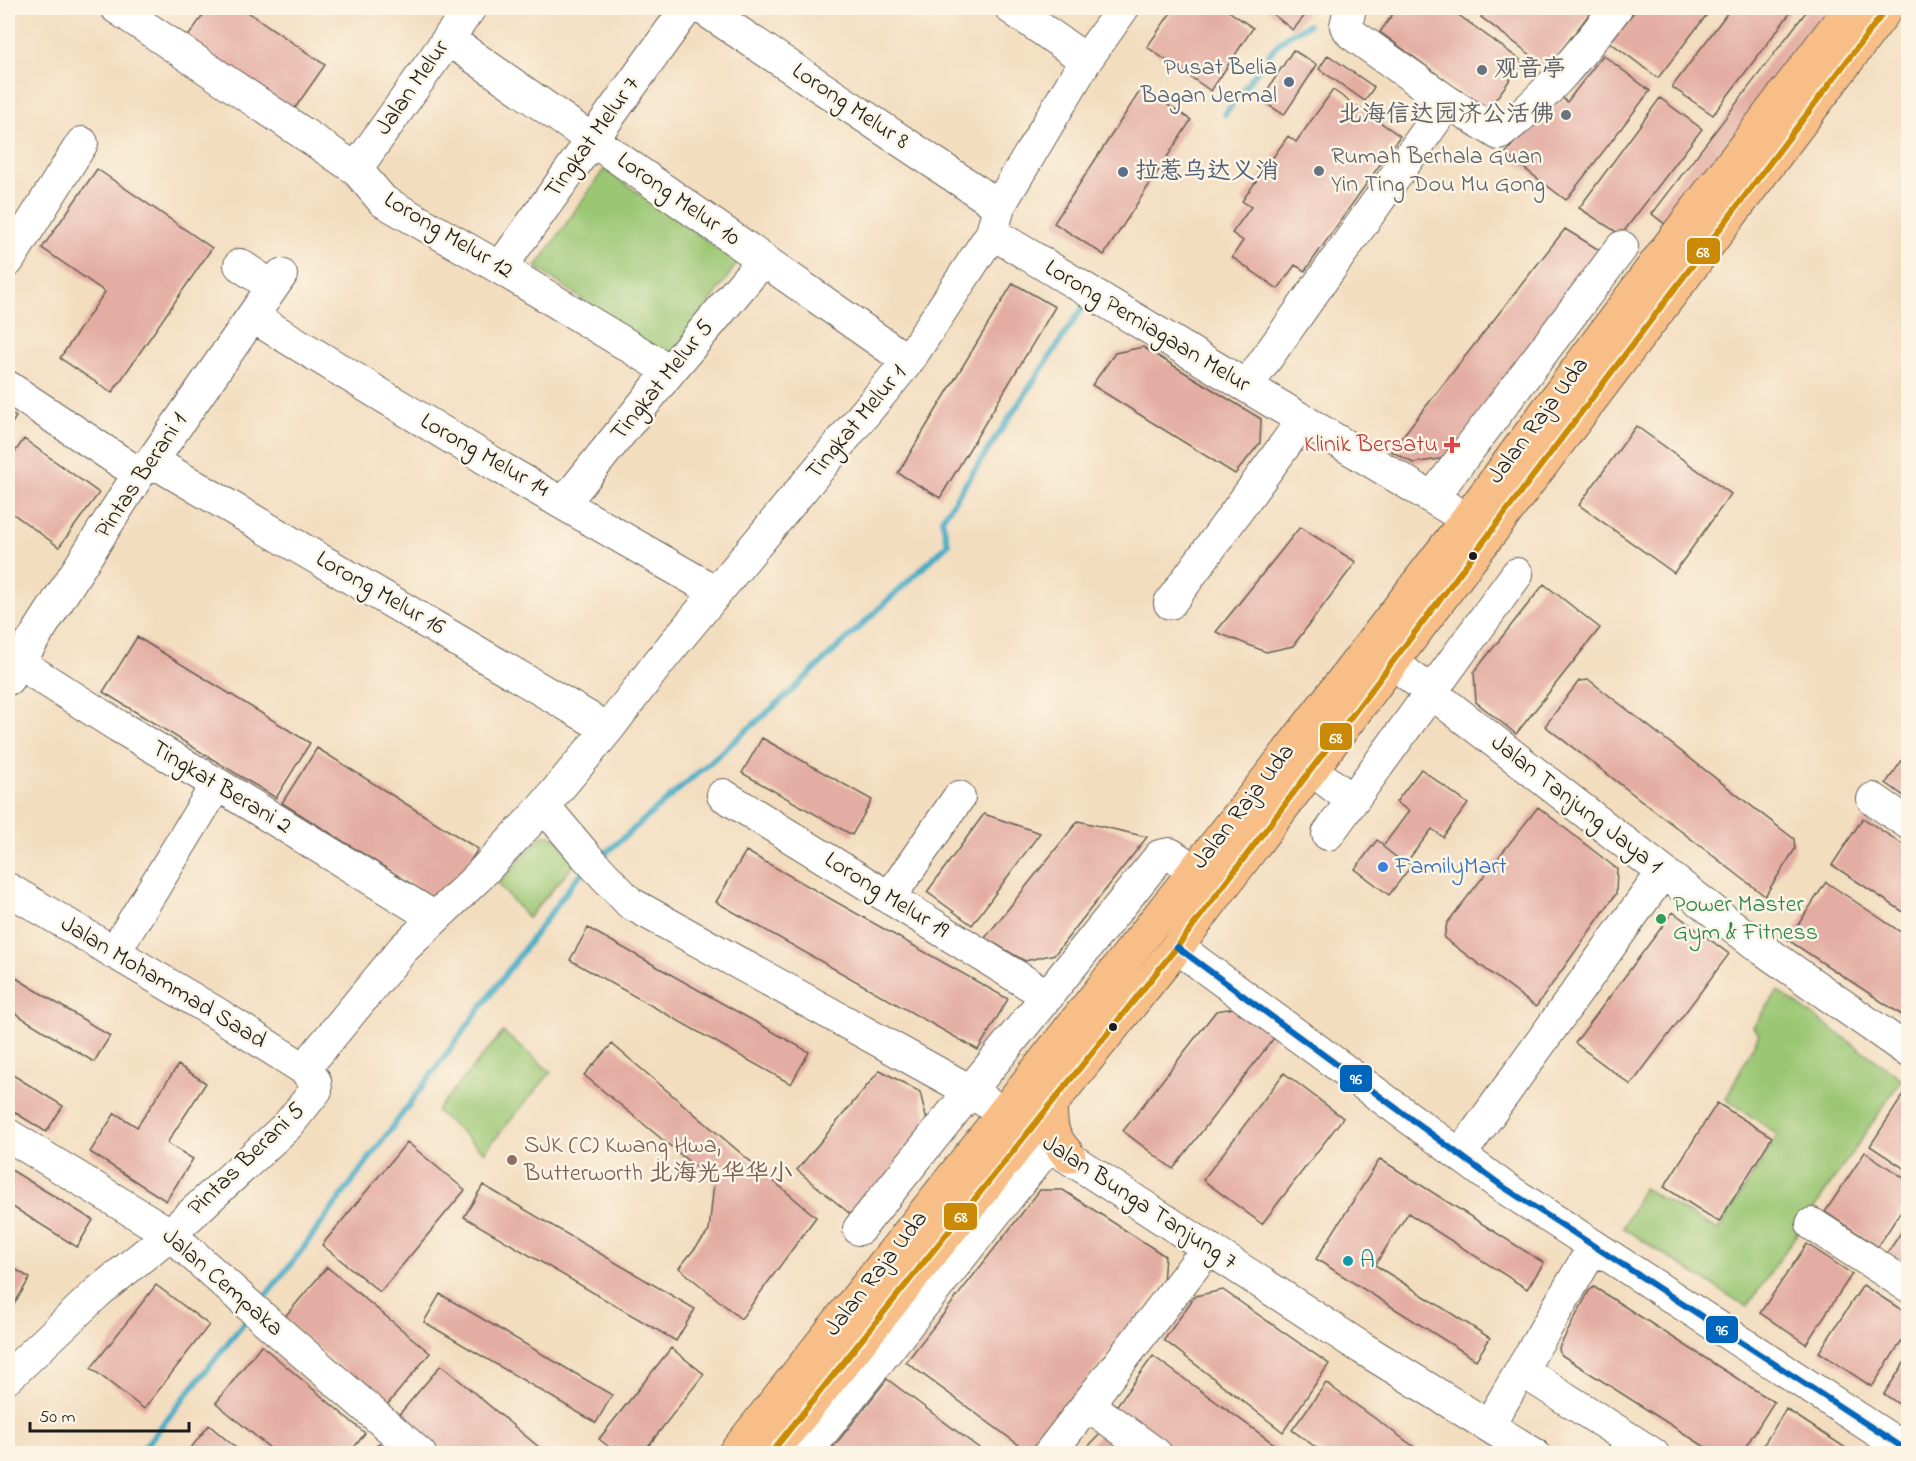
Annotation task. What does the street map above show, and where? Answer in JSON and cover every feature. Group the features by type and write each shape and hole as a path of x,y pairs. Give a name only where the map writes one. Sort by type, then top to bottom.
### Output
{"main road":[{"name":"Jalan Raja Uda","path":"734,1454 977,1171 1037,1136 1194,870 1272,773 1467,519 1662,255 1850,8"},
{"name":"Jalan Raja Uda","path":"1037,1136 1050,1103 1177,947 1512,507 1554,447 1887,8"},
{"path":"1037,1136 1054,1140 1050,1103"},
{"name":"Jalan Raja Uda","path":"770,1454 977,1171"}],"street":[{"name":"Lorong Melur 12","path":"117,8 356,169 383,201 500,268 670,371"},
{"name":"Jalan Melur","path":"356,169 470,8"},
{"name":"Tingkat Melur 7","path":"500,268 687,8"},
{"name":"Lorong Melur 8","path":"702,8 995,219"},
{"path":"1011,8 1086,60"},
{"name":"Tingkat Melur 1","path":"544,806 716,592 908,361 995,219 1086,60 1123,8"},
{"path":"1350,8 1346,26 1352,34 1448,102 1499,134 1513,124 1557,80 1616,8"},
{"name":"Lorong Melur 10","path":"448,39 908,361"},
{"path":"1247,386 1448,102"},
{"path":"8,261 82,143"},
{"name":"Lorong Perniagaan Melur","path":"995,219 1247,386 1467,519"},
{"path":"1432,498 1622,247"},
{"name":"Tingkat Melur 5","path":"564,503 763,260"},
{"name":"Pintas Berani 1","path":"11,666 276,281 240,266"},
{"name":"Lorong Melur 14","path":"253,317 457,441 716,592"},
{"name":"Lorong Melur 16","path":"8,387 146,468 608,729"},
{"path":"1170,603 1303,420"},
{"path":"1328,834 1517,574"},
{"name":"Jalan Tanjung Jaya 1","path":"1392,662 1761,948 1908,1051"},
{"name":"Tingkat Berani 2","path":"11,666 217,784 435,918"},
{"path":"1312,770 1352,800"},
{"path":"114,953 217,784"},
{"name":"Lorong Melur 19","path":"723,795 1048,996"},
{"path":"889,898 959,797"},
{"path":"1874,799 1908,823"},
{"name":"Jalan Bunga Tanjung 7","path":"544,806 630,903 972,1092 1362,1348 1534,1454"},
{"name":"Pintas Berani 5","path":"8,1377 98,1292 170,1234 288,1125 316,1090 310,1075 403,949 477,878 544,806"},
{"name":"Jalan Raja Uda","path":"859,1229 972,1092 1160,856 1170,854 1194,870"},
{"path":"1460,1155 1662,872"},
{"name":"Jalan Mohammad Saad","path":"8,889 310,1075"},
{"path":"1177,947 1502,1186 1908,1451"},
{"name":"Jalan Cempaka","path":"8,1135 170,1234 420,1454"},
{"path":"805,1454 1037,1136"},
{"path":"1812,1224 1908,1286"},
{"path":"1489,1425 1594,1246"},
{"path":"1049,1454 1208,1248"},
{"path":"1521,1370 1653,1454"},
{"path":"1087,1404 1156,1454"}],"green space":[{"path":"604,169 738,262 670,360 536,267"},
{"path":"543,835 555,837 578,860 528,918 498,884"},
{"path":"1778,991 1902,1079 1747,1307 1623,1228 1643,1188 1718,1230 1778,1135 1726,1099 1759,1034 1753,1027"},
{"path":"503,1032 551,1072 484,1152 436,1111"}],"building":[{"path":"208,8 242,8 325,65 293,111 187,38"},
{"path":"1174,8 1224,8 1253,28 1211,91 1147,47"},
{"path":"1265,8 1311,8 1293,30"},
{"path":"1397,8 1449,8 1523,62 1487,111 1380,32"},
{"path":"1488,8 1594,8 1548,68 1481,17"},
{"path":"1637,8 1712,8 1658,78 1610,42"},
{"path":"1731,8 1794,8 1713,115 1672,87"},
{"path":"1809,8 1835,8 1670,228 1652,214"},
{"name":"Pusat Belia Bagan Jermal","path":"1293,50 1317,65 1284,115 1261,100"},
{"path":"1328,55 1374,87 1365,101 1319,69"},
{"path":"1603,55 1650,91 1566,200 1505,154 1544,109 1549,112 1561,97 1567,102"},
{"name":"拉惹乌达义消","path":"1142,88 1191,120 1104,255 1054,223"},
{"name":"Rumah Berhala Guan Yin Ting Dou Mu Gong","path":"1333,90 1400,136 1305,271 1295,265 1278,289 1232,257 1243,241 1232,233 1251,207 1242,201 1288,136 1296,142"},
{"path":"1660,98 1702,129 1621,235 1579,208"},
{"path":"97,169 212,248 112,393 60,358 105,292 42,248"},
{"path":"1565,229 1609,256 1446,458 1413,463 1391,451"},
{"path":"1013,283 1055,307 940,498 898,473"},
{"path":"1143,347 1261,419 1260,443 1235,474 1092,385 1115,353"},
{"path":"8,411 16,417 8,429"},
{"path":"1636,426 1731,494 1674,573 1579,505"},
{"path":"24,439 99,493 59,547 8,510 8,462"},
{"path":"1300,527 1356,562 1293,646 1266,652 1216,632"},
{"path":"1544,584 1600,628 1516,734 1476,702 1474,672"},
{"path":"137,637 310,743 276,798 103,692"},
{"path":"1589,680 1794,839 1795,849 1765,896 1545,726 1579,681"},
{"path":"762,738 872,800 852,835 742,773"},
{"path":"317,748 478,849 443,904 282,803"},
{"path":"1908,752 1908,799 1886,783"},
{"path":"1421,769 1468,804 1443,837 1432,829 1405,864 1382,846 1406,865 1408,862 1412,865 1389,895 1355,869 1377,840 1384,845 1409,811 1396,802"},
{"path":"1538,807 1617,869 1616,894 1536,1007 1444,938 1447,923"},
{"path":"984,814 1040,833 972,925 927,892"},
{"path":"1863,818 1908,848 1908,915 1832,865"},
{"path":"1078,821 1147,837 1055,954 1025,961 985,938"},
{"path":"746,851 1008,999 978,1050 716,902"},
{"path":"1826,882 1908,937 1908,1019 1788,940"},
{"path":"1673,912 1729,954 1631,1085 1575,1043"},
{"path":"588,928 809,1052 791,1084 570,960"},
{"path":"8,973 110,1036 94,1062 8,1009"},
{"path":"1241,1007 1277,1034 1173,1169 1123,1131 1216,1011"},
{"path":"612,1044 816,1217 741,1319 679,1268 709,1231 714,1182 584,1075"},
{"path":"178,1065 206,1083 167,1143 193,1159 166,1201 90,1152 115,1113 137,1127"},
{"path":"880,1070 920,1092 928,1125 855,1218 797,1170"},
{"path":"8,1072 63,1106 46,1132 8,1108"},
{"path":"1284,1073 1343,1118 1262,1224 1203,1180"},
{"path":"1908,1088 1908,1171 1870,1146"},
{"path":"1717,1103 1772,1137 1719,1222 1664,1187"},
{"path":"407,1142 465,1190 380,1292 322,1245"},
{"path":"1865,1152 1908,1181 1908,1200 1878,1247 1825,1212"},
{"name":"A","path":"1380,1159 1544,1263 1527,1289 1408,1213 1375,1265 1490,1338 1476,1360 1316,1259"},
{"path":"8,1168 93,1220 77,1247 8,1204"},
{"path":"483,1185 695,1309 676,1341 464,1217"},
{"path":"1040,1190 1063,1190 1165,1256 1163,1283 1030,1453 906,1362"},
{"path":"1908,1222 1908,1270 1886,1255"},
{"path":"1807,1244 1852,1274 1806,1344 1760,1313"},
{"path":"8,1265 30,1278 13,1306 8,1303"},
{"path":"327,1267 430,1353 387,1405 283,1319"},
{"path":"156,1285 209,1325 144,1409 91,1368"},
{"path":"1863,1285 1908,1314 1908,1331 1872,1387 1819,1352"},
{"path":"1594,1287 1774,1402 1741,1454 1716,1454 1560,1354 1559,1348 1589,1291"},
{"path":"1223,1290 1329,1364 1283,1432 1164,1340 1195,1296"},
{"path":"440,1294 612,1395 596,1423 424,1322"},
{"path":"261,1345 365,1433 349,1454 277,1454 216,1403"},
{"path":"671,1348 704,1374 642,1454 618,1454 599,1439"},
{"path":"1153,1356 1288,1454 1168,1454 1112,1412"},
{"path":"1908,1357 1908,1410 1884,1394"},
{"path":"441,1365 547,1454 439,1454 397,1417"},
{"path":"887,1379 987,1454 828,1454"},
{"path":"1326,1383 1424,1454 1325,1454 1292,1430"},
{"path":"1786,1409 1855,1454 1758,1454"},
{"path":"209,1425 243,1454 186,1454"},
{"path":"1102,1432 1132,1454 1081,1454"},
{"path":"379,1443 391,1454 369,1454"}],"waterway":[{"path":"1225,114 1274,48 1287,36 1308,25"},
{"path":"600,858 786,696 948,544 942,519 1083,307"},
{"path":"260,1303 301,1251 575,880 585,870"},
{"path":"139,1454 248,1318"}],"transit line":[{"name":"68","path":"770,1454 1177,947 1887,8"},
{"name":"96","path":"1177,947 1502,1186 1908,1451"}],"place":[{"name":"观音亭","path":"1482,70"},
{"name":"Pusat Belia Bagan Jermal","path":"1289,82"},
{"name":"北海信达园济公活佛","path":"1566,115"},
{"name":"Rumah Berhala Guan Yin Ting Dou Mu Gong","path":"1319,171"},
{"name":"拉惹乌达义消","path":"1123,172"},
{"name":"Klinik Bersatu","path":"1452,445"},
{"name":"FamilyMart","path":"1383,867"},
{"name":"Power Master Gym & Fitness","path":"1661,919"},
{"name":"SJK (C) Kwang Hwa, Butterworth 北海光华华小","path":"512,1160"},
{"name":"A","path":"1348,1261"}]}
